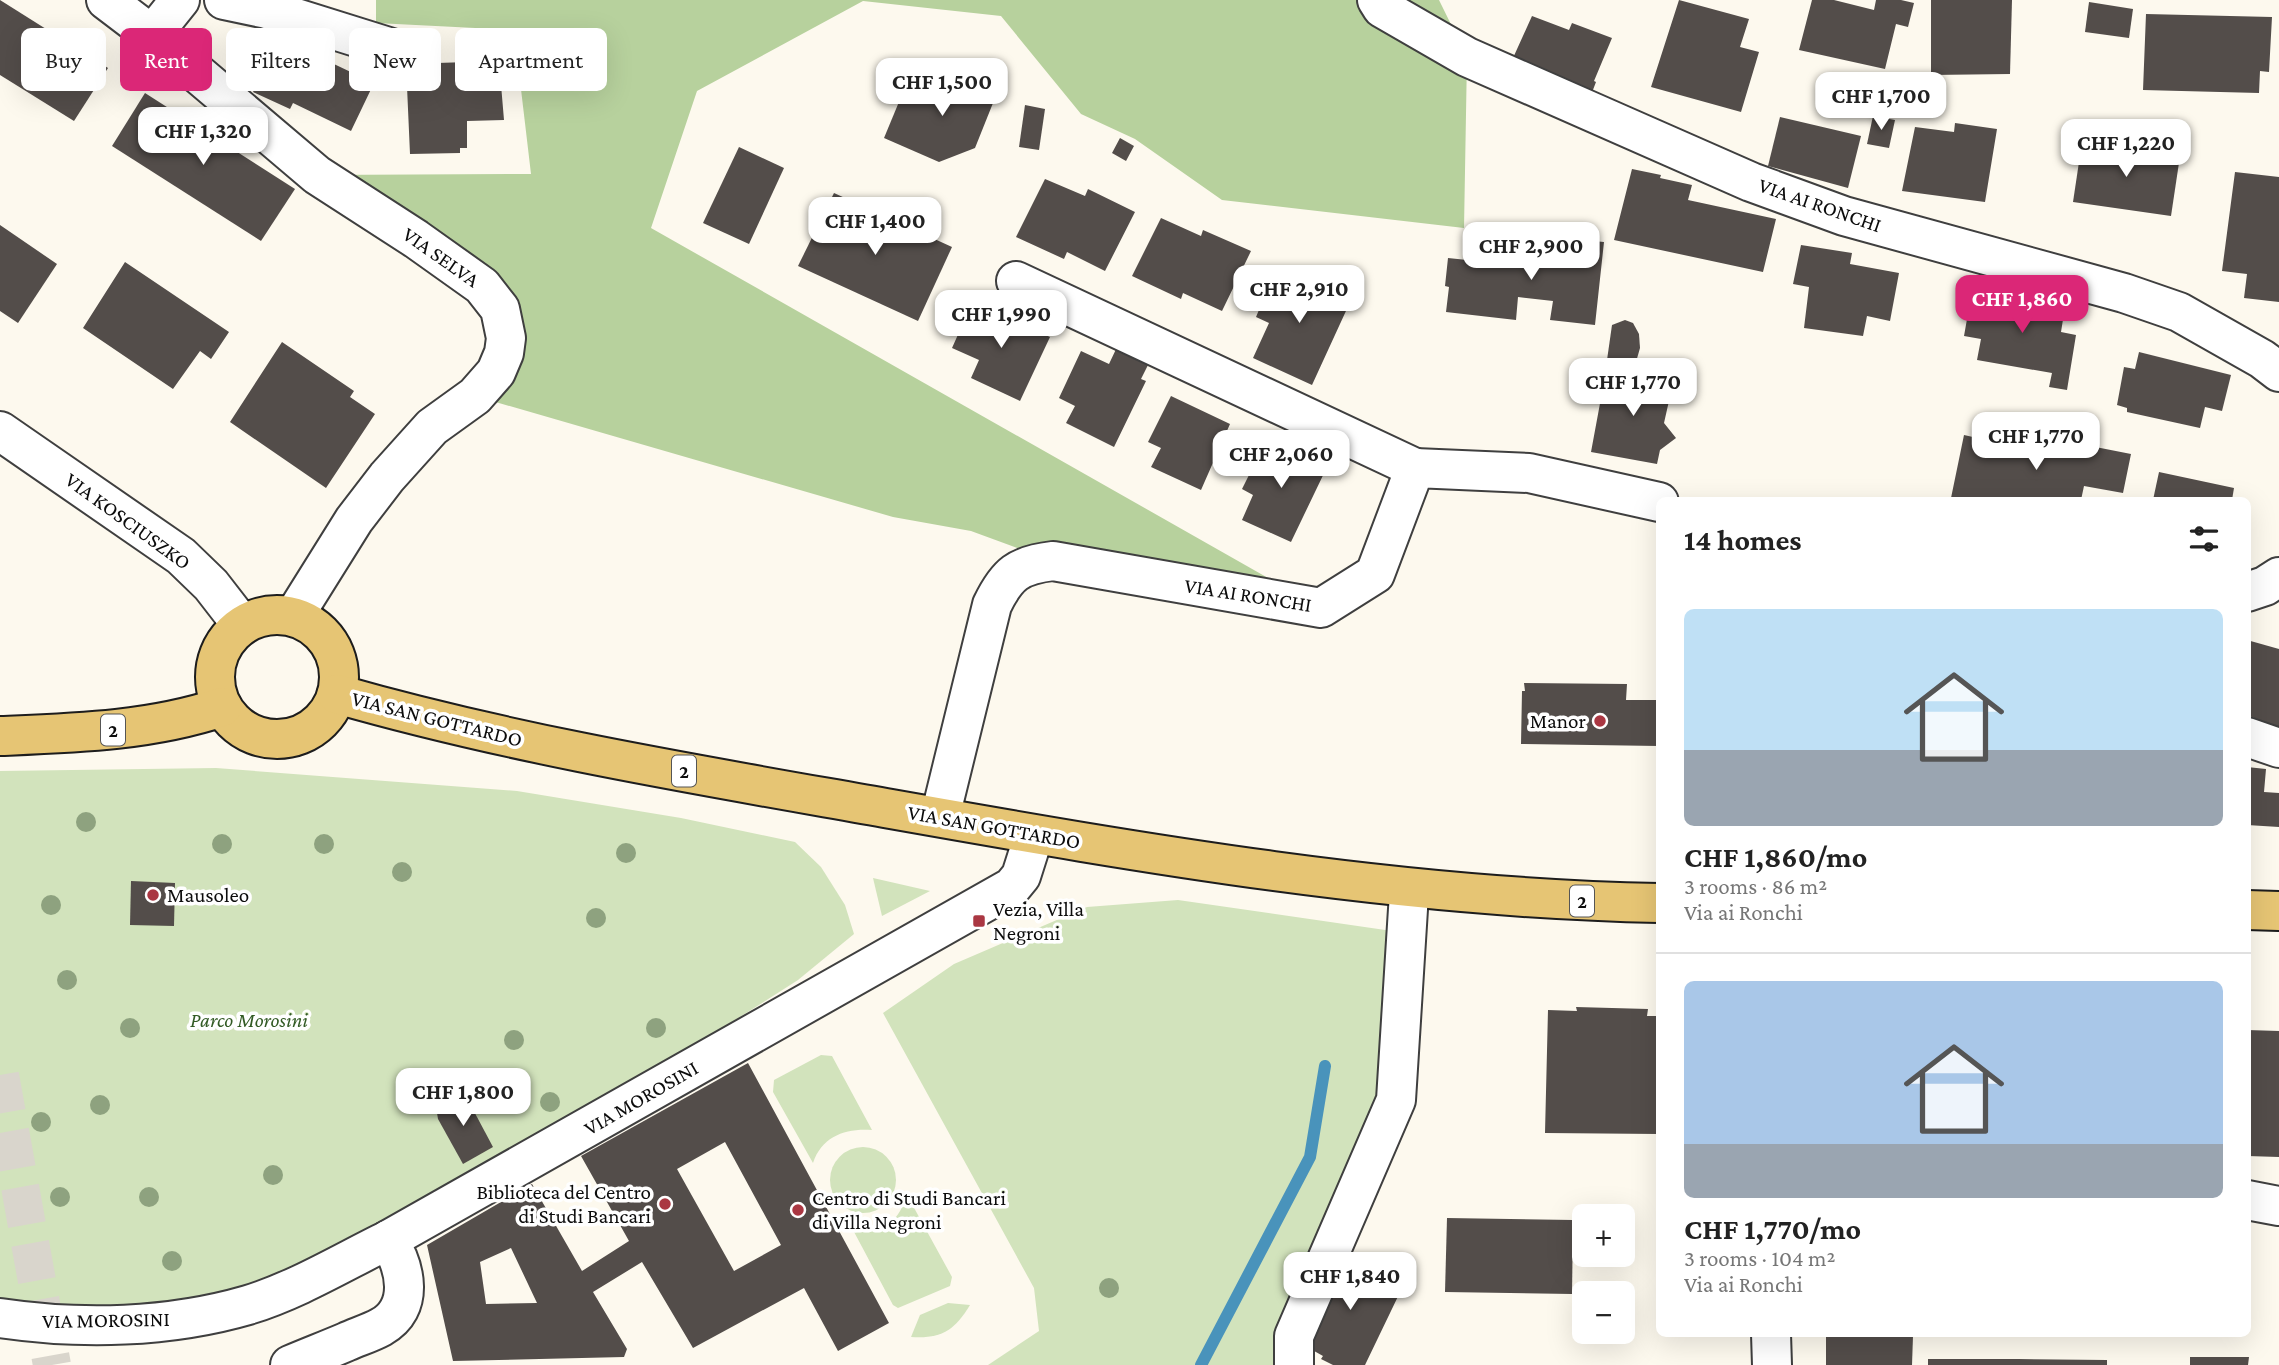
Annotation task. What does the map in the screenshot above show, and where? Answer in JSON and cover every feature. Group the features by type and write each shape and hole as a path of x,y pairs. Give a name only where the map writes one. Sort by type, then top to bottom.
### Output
{"main road":[{"path":"276,614 293,616 312,625 326,638 336,655 340,674 337,694 328,713 314,728 295,737 274,740 253,735 236,723 222,707 215,677 217,662 231,635 242,625 258,617 276,614"},
{"name":"VIA SAN GOTTARDO","path":"337,694 410,715 512,738 1034,835 1342,881 1504,897 1656,903"},
{"name":"2","path":"0,736 141,728 183,720 222,707"},
{"path":"2251,910 2279,911"}],"street":[{"name":"VIA SELVA","path":"106,0 143,28"},
{"path":"158,28 180,0"},
{"path":"225,0 267,9 349,35"},
{"name":"VIA AI RONCHI","path":"1377,0 1382,8 1467,57 1751,182 1844,216 2124,293 2179,312 2262,359 2279,372"},
{"name":"VIA SELVA","path":"212,86 317,174 482,286 500,309 506,338 496,372 475,396 432,426 387,477 354,520 293,616"},
{"path":"1016,281 1415,468 1529,473 1656,501"},
{"name":"VIA KOSCIUSZKO","path":"0,431 181,556 221,596 242,625"},
{"name":"VIA AI RONCHI","path":"940,817 992,605 1005,582 1015,571 1053,561 1321,608 1375,573 1415,468"},
{"path":"2251,591 2279,577"},
{"path":"2251,738 2279,748"},
{"name":"VIA MOROSINI","path":"0,1318 75,1325 128,1324 186,1318 249,1304 291,1288 388,1240 1012,887 1021,876 1034,835"},
{"path":"1294,1365 1294,1336 1396,1100 1409,893 1412,888"},
{"path":"2251,1201 2279,1206"},
{"path":"290,1365 383,1326 396,1314 403,1300 405,1285 402,1270 388,1240"},
{"path":"1771,1337 1772,1365"}],"green space":[{"path":"376,0 1439,0 1467,57 1464,228 1222,200 1135,139 1081,114 1001,16 863,1 697,91 651,228 1321,608 1053,561 971,531 893,517 475,396 504,326 317,175 531,174 521,91 607,91 607,28 475,28 376,23"},
{"name":"Parco Morosini","path":"216,768 517,791 681,818 795,842 821,867 845,905 854,934 798,980 539,1145 233,1300 83,1311 0,1303 0,771"},
{"path":"873,878 930,891 882,916"},
{"path":"1178,900 1399,932 1382,1097 1274,1365 988,1365 1039,1331 1034,1288 883,1013 954,964 1087,907"},
{"path":"821,1055 832,1056 872,1130 844,1132 836,1136 822,1146 813,1163 773,1092 774,1080"},
{"path":"863,1147 876,1150 886,1157 893,1167 896,1180 893,1193 886,1203 876,1210 863,1213 850,1210 840,1203 833,1193 830,1180 833,1167 840,1157 850,1150"},
{"path":"907,1195 952,1277 950,1286 898,1308 893,1305 853,1230 873,1230 888,1225 899,1214"},
{"path":"948,1303 970,1305 946,1332 911,1337 920,1315"}],"building":[{"path":"0,0 44,28 21,28 21,88 0,75"},
{"path":"1679,0 1749,19 1740,47 1759,52 1741,112 1651,87"},
{"path":"1812,0 1834,0 1874,10 1876,0 1914,3 1908,27 1896,24 1885,69 1799,50"},
{"path":"1931,0 2012,0 2010,74 1931,75"},
{"path":"2089,2 2133,9 2129,38 2085,32"},
{"path":"2146,14 2272,17 2269,72 2260,71 2259,93 2143,90"},
{"path":"1532,16 1569,30 1572,23 1612,38 1591,95 1513,58"},
{"path":"455,62 455,91 502,91 504,120 467,121 467,148 460,148 460,153 410,154 407,91 441,91 441,63"},
{"path":"335,65 349,71 349,91 370,91 351,131 293,103 290,109 253,92 335,91"},
{"path":"957,74 997,93 975,148 939,162 884,138 901,97"},
{"path":"26,91 93,91 74,121"},
{"path":"145,93 295,189 261,241 112,146"},
{"path":"1025,105 1045,109 1039,150 1019,147"},
{"path":"1873,116 1895,120 1889,148 1867,144"},
{"path":"1780,117 1861,136 1848,188 1768,166"},
{"path":"1955,123 1997,129 1985,202 1902,191 1915,127 1954,132"},
{"path":"1120,138 1134,146 1126,161 1112,153"},
{"path":"2082,142 2180,156 2171,216 2073,202"},
{"path":"739,147 784,168 749,244 703,223"},
{"path":"1632,169 1692,185 1688,200 1776,219 1763,272 1614,240"},
{"path":"2235,172 2279,177 2279,302 2244,298 2247,274 2222,271"},
{"path":"1045,179 1085,196 1088,189 1135,212 1105,271 1067,252 1064,259 1016,237"},
{"path":"834,193 952,247 918,321 798,266"},
{"path":"1161,218 1201,236 1203,230 1251,251 1222,311 1183,293 1181,299 1132,276"},
{"path":"0,225 57,264 18,323 0,311"},
{"path":"1550,237 1604,242 1595,325 1550,320 1553,301 1518,297 1516,320 1446,312 1448,258 1515,265 1517,247 1548,251"},
{"path":"1801,245 1852,253 1850,264 1899,273 1890,321 1867,316 1863,336 1804,328 1809,287 1793,284"},
{"path":"125,262 229,332 211,359 200,351 173,389 83,328"},
{"path":"1277,267 1351,300 1312,385 1253,358 1269,323 1256,317"},
{"path":"1972,291 2065,307 2061,332 2076,335 2067,390 2049,387 2052,373 1977,360 1981,339 1964,336"},
{"path":"973,301 1050,337 1020,401 971,378 979,360 952,348"},
{"path":"1625,320 1633,323 1639,334 1640,348 1636,362 1607,360 1612,325"},
{"path":"282,342 354,391 350,397 375,414 326,488 230,422"},
{"path":"1118,345 1150,361 1141,379 1146,381 1114,447 1066,423 1075,406 1059,398 1081,351 1109,364"},
{"path":"2139,352 2231,375 2222,411 2205,407 2200,428 2127,412 2127,408 2117,405 2124,367 2135,369"},
{"path":"1606,371 1673,383 1664,423 1676,438 1660,450 1657,464 1591,452"},
{"path":"1171,396 1230,424 1201,490 1151,467 1161,448 1148,442"},
{"path":"1964,435 2057,456 2060,440 2131,454 2123,493 2084,486 2082,497 1951,497"},
{"path":"1266,441 1327,467 1291,542 1242,520 1253,495 1242,489"},
{"path":"2159,472 2234,488 2232,497 2154,497"},
{"path":"2251,641 2279,649 2279,728 2251,717"},
{"path":"1524,683 1627,684 1626,700 1656,700 1656,746 1521,744 1522,691 1525,691"},
{"path":"2251,767 2266,769 2264,792 2279,793 2279,827 2251,825"},
{"name":"Mausoleo","path":"131,881 175,883 174,926 130,925"},
{"path":"1576,1007 1648,1009 1647,1016 1656,1016 1656,1134 1545,1133 1548,1010 1577,1011"},
{"path":"2251,1030 2279,1031 2279,1157 2251,1156"},
{"path":"748,1063 889,1323 838,1351 804,1288 693,1348 642,1262 593,1292 627,1349 624,1357 453,1361 427,1245 532,1184 582,1271 629,1241 581,1156","holes":["725,1142 781,1245 734,1271 677,1169","511,1248 537,1303 486,1304 480,1262"]},
{"path":"461,1095 469,1102 493,1147 463,1164 437,1113 446,1096"},
{"path":"1447,1218 1572,1220 1572,1294 1445,1292"},
{"path":"1339,1249 1403,1286 1365,1365 1333,1365 1300,1343"},
{"path":"1826,1337 1913,1337 1912,1365 1826,1365"},
{"path":"2190,1357 2249,1357 2248,1365 2190,1365"},
{"path":"1928,1359 2107,1360 2107,1365 1928,1365"}],"waterway":[{"path":"1201,1365 1310,1157 1325,1066"}],"tunnel":[{"path":"0,1075 52,1365"}],"place":[{"name":"Manor","path":"1600,721"},
{"name":"Mausoleo","path":"153,895"},
{"name":"Vezia, Villa Negroni","path":"979,921"},
{"name":"Biblioteca del Centro di Studi Bancari","path":"665,1204"},
{"name":"Centro di Studi Bancari di Villa Negroni","path":"798,1210"}]}
